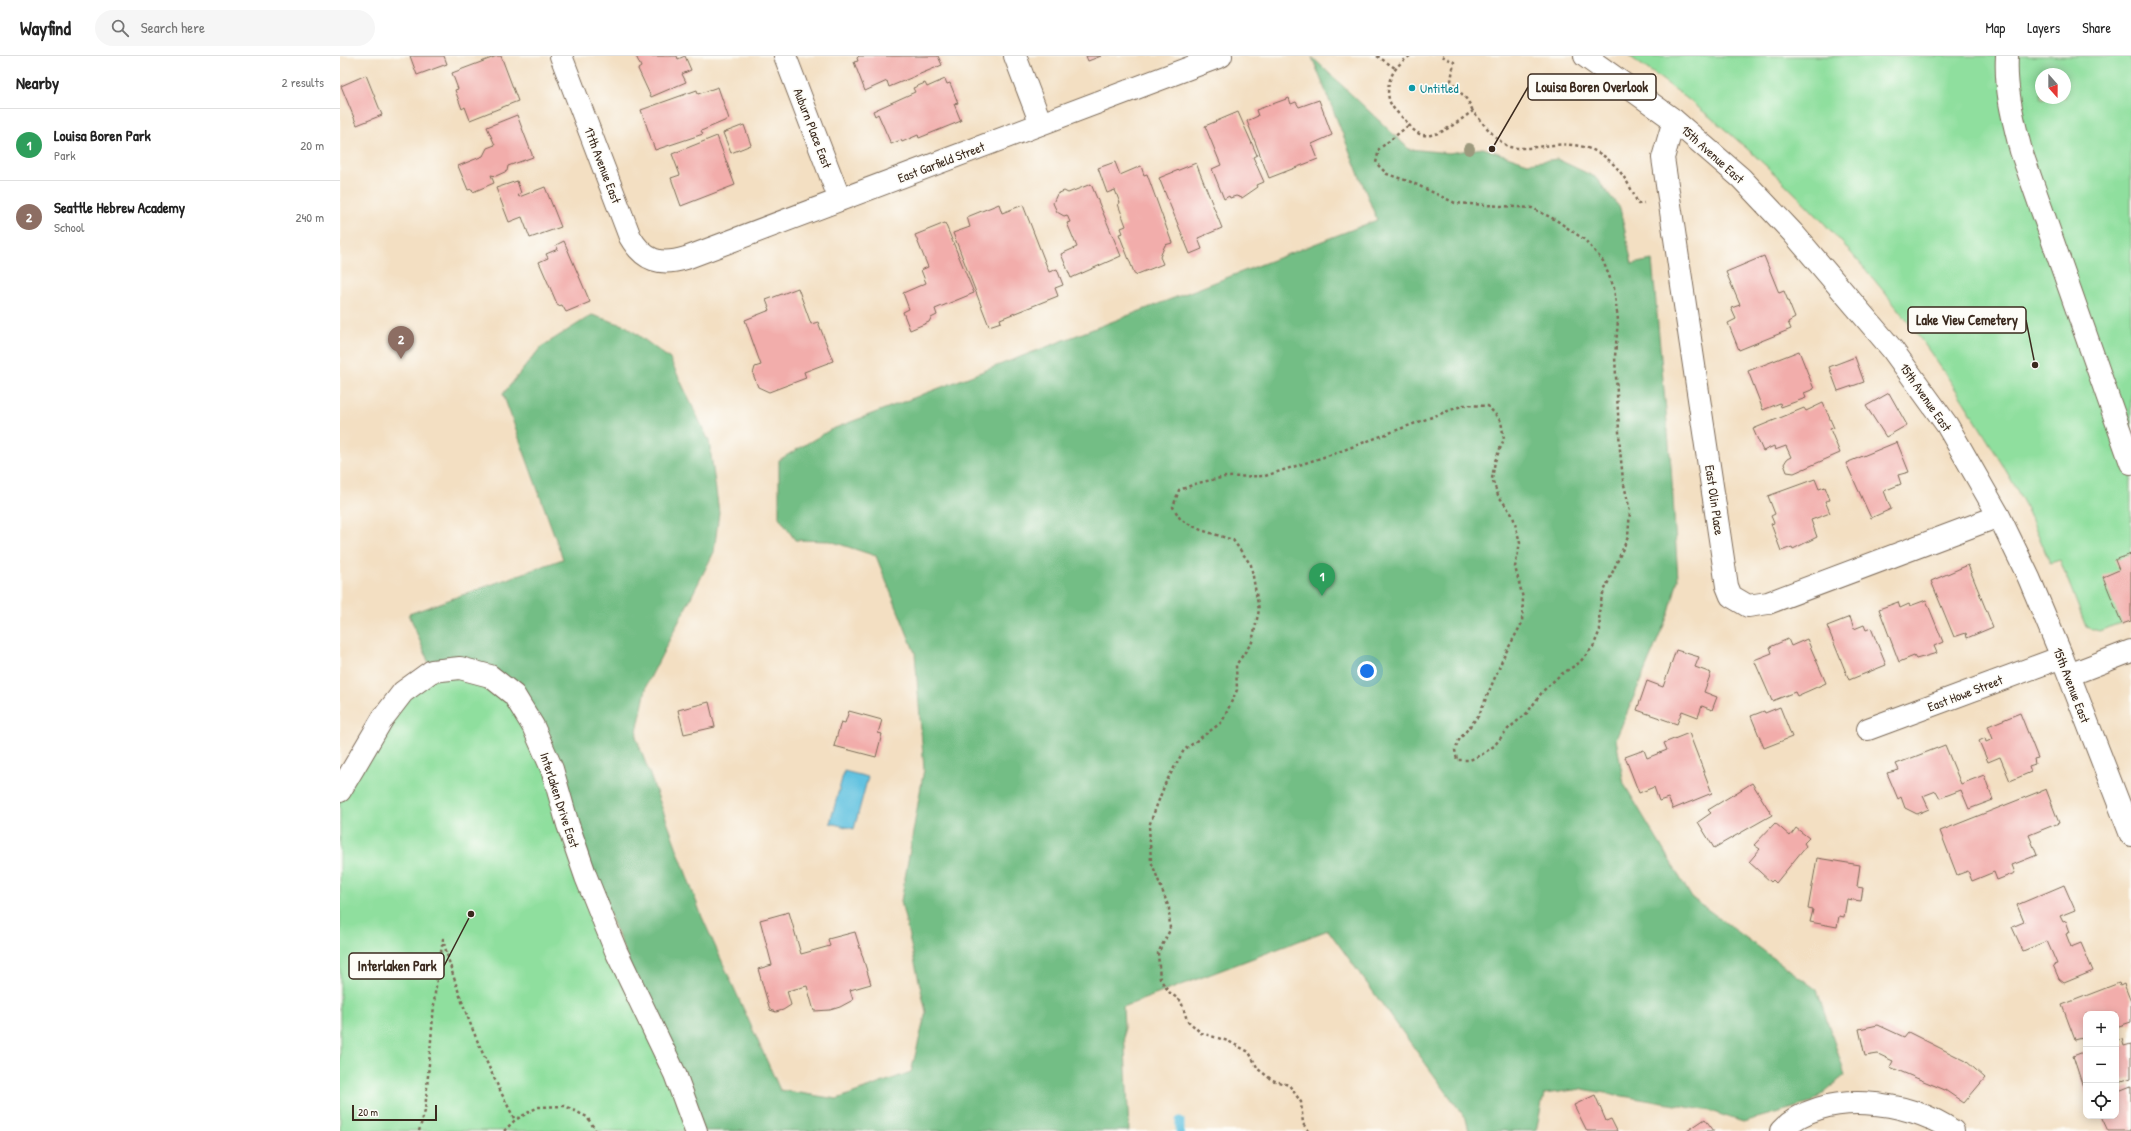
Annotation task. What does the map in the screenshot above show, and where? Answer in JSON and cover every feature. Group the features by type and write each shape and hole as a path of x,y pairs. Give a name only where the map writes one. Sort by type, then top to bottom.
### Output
{"street":[{"name":"17th Avenue East","path":"561,56 630,237 637,249 645,256 660,262"},
{"name":"Auburn Place East","path":"785,56 840,200"},
{"path":"1015,56 1041,124"},
{"name":"East Garfield Street","path":"660,262 674,262 686,258 1220,56"},
{"name":"15th Avenue East","path":"1585,56 1674,120 1741,178 1793,233 1892,349 1947,425 1999,516 2029,578 2131,835"},
{"path":"2007,56 2006,68 2010,108 2021,151 2131,463"},
{"name":"East Olin Place","path":"1674,120 1663,158 1727,586 1731,596 1748,606 1768,603 1999,516"},
{"name":"East Howe Street","path":"1868,729 2065,666 2131,651"},
{"name":"Interlaken Drive East","path":"340,791 383,718 403,692 432,671 460,668 490,676 514,695 533,726 552,769 568,825 586,877 616,951 676,1074 696,1131"},
{"path":"1781,1131 1806,1114 1838,1105 1857,1103 1892,1106 1906,1110 1936,1120 1952,1131"}],"path":[{"path":"1377,56 1395,68"},
{"path":"1410,56 1395,68 1389,85 1390,100 1394,108 1420,135 1432,135 1444,130 1473,111"},
{"path":"1442,56 1454,62 1451,81 1468,101 1473,111 1489,130 1509,146 1524,148 1564,144 1581,145 1597,150 1608,158 1620,172 1638,204 1650,201"},
{"path":"1309,1131 1303,1124 1301,1102 1289,1085 1272,1080 1258,1069 1249,1052 1228,1041 1201,1033 1187,1020 1181,1002 1170,993 1160,979 1158,953 1170,930 1168,908 1151,861 1149,826 1165,784 1184,750 1222,722 1237,690 1236,665 1252,642 1259,610 1251,565 1233,540 1201,530 1181,520 1173,507 1179,490 1198,483 1225,477 1266,476 1333,454 1464,405 1488,406 1501,420 1504,439 1495,461 1492,479 1498,495 1514,516 1520,543 1515,567 1524,598 1522,623 1504,656 1479,715 1459,740 1455,750 1457,760 1470,760 1481,755 1494,746 1508,728 1527,713 1543,691 1560,675 1579,663 1593,647 1600,630 1599,614 1602,596 1628,537 1630,511 1622,472 1615,357 1618,320 1614,288 1603,261 1585,240 1556,220 1532,208 1455,203 1411,182 1387,174 1376,163 1380,149 1409,125"},
{"path":"419,1131 425,1111 435,993 443,939 460,1000 491,1073 515,1120"},
{"path":"504,1131 515,1120 538,1107 565,1106 588,1117 596,1131"}],"green space":[{"path":"1629,56 2131,56 2131,619 2099,631 2086,627 2060,560 2050,563 2025,505 2003,465 1944,372 1907,320 1866,270 1824,223 1778,177 1731,134 1681,94"},
{"path":"1312,57 1409,149 1449,153 1483,148 1528,163 1557,159 1595,177 1620,208 1632,264 1652,260 1671,466 1678,579 1669,613 1616,739 1624,784 1692,898 1817,990 1845,1075 1811,1103 1743,1122 1710,1111 1582,1089 1544,1094 1536,1131 1469,1131 1466,1119 1328,930 1123,1007 1129,1131 696,1131 552,769 490,676 432,671 409,614 563,559 503,394 541,347 592,315 626,326 670,359 709,441 719,512 714,552 647,684 636,737 702,917 780,1090 837,1099 911,1072 926,1012 901,901 924,769 915,653 876,556 830,541 795,540 779,517 779,460 830,430 1377,220"},
{"path":"460,668 514,695 696,1131 340,1131 340,791 403,692"}],"water":[{"path":"844,771 868,777 854,829 830,823"}],"building":[{"path":"410,56 444,56 447,64 417,75"},
{"path":"497,56 501,56 518,101 470,120 465,107 462,109 455,90 458,89 452,73"},
{"path":"636,56 677,56 678,59 685,56 691,70 682,74 686,82 651,97 638,69 641,67"},
{"path":"859,56 938,56 942,65 889,87 887,81 865,91 854,62 858,61 857,58"},
{"path":"1086,56 1101,56 1088,61"},
{"path":"366,75 382,115 357,125 341,86"},
{"path":"945,79 947,84 950,83 958,103 954,104 961,121 919,138 918,135 902,142 901,140 891,144 878,114 875,116 873,111 915,92 913,88 925,83 927,87"},
{"path":"718,87 729,119 701,131 703,134 655,150 641,110 697,90 698,94"},
{"path":"1289,98 1291,104 1296,102 1299,107 1319,100 1332,135 1312,144 1318,159 1269,178 1247,121 1258,116 1256,110"},
{"path":"1238,112 1257,155 1253,157 1264,182 1257,185 1258,187 1242,198 1236,196 1230,198 1229,196 1224,199 1212,169 1221,165 1205,126"},
{"path":"517,115 533,157 508,166 507,171 496,176 491,175 494,183 473,192 472,189 468,190 458,166 483,156 487,148 495,145 487,127"},
{"path":"744,125 751,145 731,153 723,133"},
{"path":"717,136 735,185 681,206 671,178 680,175 672,154"},
{"path":"1115,162 1120,175 1141,166 1144,175 1147,174 1172,243 1165,245 1160,257 1163,264 1135,275 1119,234 1123,233 1121,228 1126,226 1118,204 1120,203 1115,190 1107,193 1098,168"},
{"path":"1196,163 1222,228 1198,238 1202,249 1190,254 1159,178"},
{"path":"517,181 521,193 518,194 519,197 545,187 561,227 530,238 522,217 509,222 496,188"},
{"path":"1091,184 1121,256 1071,278 1061,254 1077,247 1067,223 1070,222 1067,215 1064,216 1057,212 1053,203 1057,194 1064,191 1068,193"},
{"path":"999,204 1002,213 1023,205 1049,272 1057,269 1063,285 1055,288 1058,296 1000,319 1001,322 989,326 953,233 970,227 967,217"},
{"path":"945,223 974,293 935,309 937,315 931,318 929,322 910,330 903,312 909,309 903,293 926,283 921,270 928,267 915,235"},
{"path":"564,241 590,302 566,312 562,305 558,306 539,262 548,258 546,254 558,249 556,245"},
{"path":"1764,256 1779,293 1784,291 1795,318 1788,322 1791,329 1739,350 1728,323 1736,319 1731,308 1740,305 1726,272"},
{"path":"798,288 811,324 818,322 833,361 804,372 806,378 769,392 758,387 753,374 755,367 761,365 745,320 770,310 766,300"},
{"path":"1799,351 1814,389 1804,393 1806,398 1781,407 1780,403 1763,410 1748,371"},
{"path":"1855,357 1864,382 1838,391 1829,367"},
{"path":"1889,393 1907,425 1886,437 1866,406"},
{"path":"1823,403 1834,428 1830,429 1840,453 1794,473 1787,472 1784,464 1787,459 1791,457 1786,446 1775,450 1774,446 1763,451 1753,429 1804,408 1806,411"},
{"path":"1897,442 1909,472 1898,475 1901,484 1884,491 1891,509 1871,518 1846,463"},
{"path":"1815,479 1819,489 1825,487 1830,500 1825,501 1830,513 1811,520 1817,537 1793,549 1792,547 1781,551 1771,524 1774,523 1771,516 1775,514 1768,496"},
{"path":"2131,554 2131,621 2122,624 2103,577 2119,570 2115,560"},
{"path":"1968,565 1993,627 1967,638 1966,633 1954,637 1931,581"},
{"path":"1926,600 1943,642 1934,646 1937,653 1916,659 1914,656 1899,662 1879,609 1898,602 1900,608"},
{"path":"1850,617 1854,629 1864,625 1866,630 1871,628 1886,665 1849,680 1827,626"},
{"path":"1788,639 1791,646 1807,639 1826,683 1797,696 1795,692 1772,701 1754,660 1772,653 1770,647"},
{"path":"1676,650 1699,657 1695,667 1711,673 1704,692 1717,697 1712,710 1702,706 1698,717 1682,711 1677,724 1637,710 1647,681 1663,687"},
{"path":"709,702 715,727 684,734 678,710"},
{"path":"1780,707 1792,737 1764,748 1751,716 1764,711 1765,713"},
{"path":"849,711 882,720 878,733 882,734 876,757 834,746 841,722 845,723"},
{"path":"2020,713 2038,758 2034,759 2035,764 2029,766 2031,772 2010,781 2000,757 1988,762 1979,741 1985,738 1986,742 1993,739 1988,726"},
{"path":"1689,733 1712,793 1673,809 1668,798 1659,801 1654,787 1639,793 1625,757 1644,750 1647,758 1667,750 1664,743"},
{"path":"1945,745 1961,784 1984,775 1993,800 1969,809 1961,790 1940,798 1936,791 1923,796 1929,809 1917,814 1905,808 1901,797 1898,799 1887,773 1899,770 1896,764"},
{"path":"1752,783 1772,815 1714,848 1698,822 1711,813 1708,810"},
{"path":"2046,789 2059,823 2029,835 2037,855 2012,865 2015,873 1997,880 1994,872 1972,881 1968,871 1957,875 1940,831"},
{"path":"1775,823 1790,836 1796,828 1809,838 1804,843 1806,846 1776,883 1773,880 1771,882 1749,862 1760,849 1754,845"},
{"path":"1817,858 1860,865 1857,887 1863,888 1861,901 1847,899 1844,917 1839,916 1837,927 1810,922 1813,910 1808,909"},
{"path":"2064,885 2075,910 2060,916 2063,922 2066,921 2070,932 2066,934 2071,947 2081,943 2093,971 2064,983 2059,979 2053,965 2057,964 2047,941 2023,951 2012,927 2024,922 2017,905"},
{"path":"789,912 801,954 830,946 828,939 855,932 871,984 850,990 853,1000 840,1007 830,1010 814,1011 807,986 787,991 791,1005 776,1012 770,1010 758,969 772,965 760,920"},
{"path":"2119,983 2120,986 2124,984 2131,1002 2131,1022 2119,1026 2119,1011 2083,1011 2083,1040 2082,1038 2075,1040 2062,1005"},
{"path":"1878,1025 1904,1037 1908,1032 1966,1061 1985,1078 1964,1103 1945,1090 1890,1067 1893,1061 1878,1054 1865,1056 1859,1029"},
{"path":"2122,1039 2124,1046 2131,1044 2131,1078 2119,1082 2119,1047 2119,1040"},
{"path":"2083,1052 2083,1087 2073,1056"},
{"path":"2131,1086 2131,1131 2108,1131 2102,1119 2119,1119 2119,1091"},
{"path":"1595,1095 1606,1121 1611,1119 1617,1131 1587,1131 1574,1105"},
{"path":"1705,1119 1714,1131 1687,1131"}],"waterway":[{"path":"1180,1121 1180,1131"}],"place":[{"name":"Untitled","path":"1412,88"},
{"name":"Louisa Boren Overlook","path":"1492,149"},
{"name":"Seattle Hebrew Academy","path":"401,359"},
{"name":"Lake View Cemetery","path":"2035,365"},
{"name":"Louisa Boren Park","path":"1322,596"},
{"name":"Interlaken Park","path":"471,914"}]}
